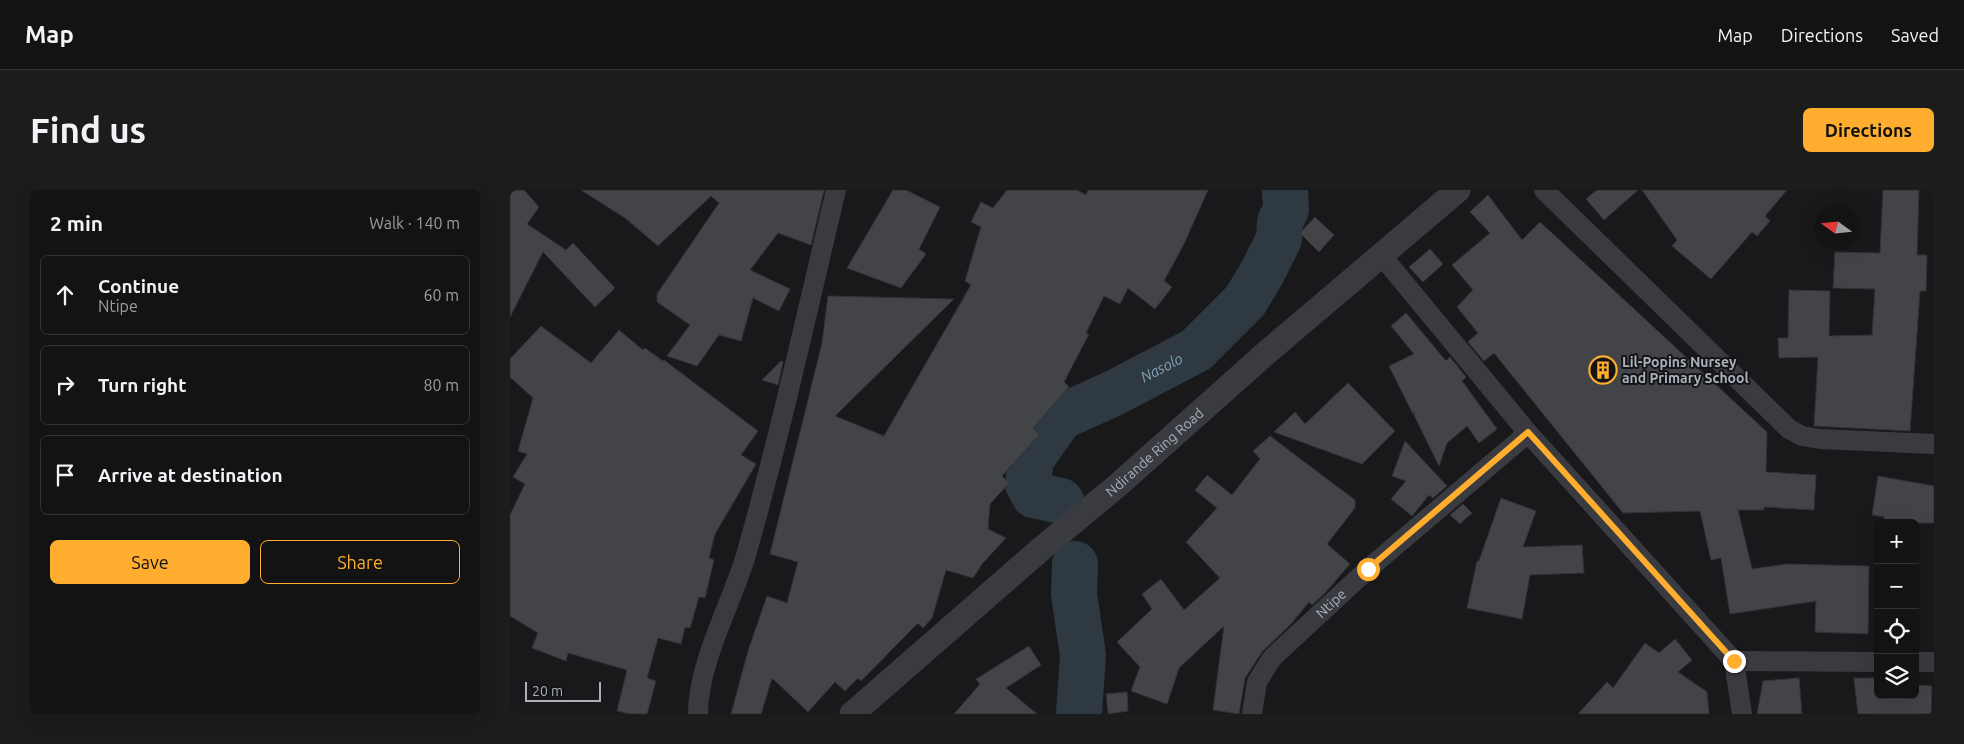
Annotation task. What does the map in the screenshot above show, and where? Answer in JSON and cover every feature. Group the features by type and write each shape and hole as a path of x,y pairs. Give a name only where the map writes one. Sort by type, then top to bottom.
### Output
{"street":[{"path":"698,714 700,682 745,557 786,407 836,190"},
{"name":"Ndirande Ring Road","path":"852,714 1041,549 1118,485 1265,354 1458,190"},
{"path":"1544,190 1789,429 1802,436 1820,439 1934,444"},
{"path":"1381,255 1528,432 1734,661 1742,714"},
{"name":"Ntipe","path":"1252,714 1257,682 1272,658 1368,569 1528,432"},
{"path":"1734,661 1874,662"},
{"path":"1919,662 1934,662"}],"building":[{"path":"510,190 524,190 539,207 527,224 566,250 573,243 615,288 595,307 543,252 510,317"},
{"path":"581,190 824,190 811,245 778,233 750,270 790,289 779,311 753,298 741,341 719,335 697,366 667,356 690,325 657,302 657,294 719,203 711,196 658,246 625,218"},
{"path":"893,190 906,190 940,207 919,249 926,254 901,288 847,268"},
{"path":"1007,190 1077,190 1086,195 1088,190 1208,190 1184,244 1164,281 1172,287 1155,309 1128,288 1120,304 1104,296 1086,333 1089,334 1064,382 1069,387 1033,428 1040,434 1002,476 1009,483 990,504 988,529 1006,538 982,564 973,578 946,570 932,618 923,628 918,623 861,681 858,678 845,691 835,682 808,712 772,678 761,714 731,714 748,651 767,596 787,603 798,562 770,554 822,343 828,296 954,299 835,416 884,436 971,285 965,281 981,227 971,222 981,202 993,208"},
{"path":"1597,190 1638,190 1604,220 1586,199"},
{"path":"1642,190 1787,190 1765,216 1770,221 1757,236 1752,232 1711,279 1672,246 1677,240"},
{"path":"1883,190 1919,190 1917,255 1927,255 1926,291 1920,291 1910,431 1814,426 1818,357 1779,358 1778,338 1788,338 1789,290 1830,291 1829,336 1872,335 1875,289 1833,288 1835,252 1880,253"},
{"name":"Lil-Popins Nursey and Primary School","path":"1488,195 1522,240 1540,222 1767,432 1766,472 1816,475 1814,510 1764,507 1764,510 1738,510 1752,569 1787,564 1869,566 1868,634 1815,632 1816,601 1730,614 1721,558 1711,560 1700,511 1623,513 1494,353 1484,361 1468,342 1478,333 1457,307 1473,290 1452,265 1490,233 1470,212"},
{"path":"1315,217 1334,235 1319,252 1300,233"},
{"path":"1430,249 1443,264 1423,282 1409,267"},
{"path":"1406,313 1446,361 1450,357 1466,377 1462,381 1497,429 1479,443 1467,426 1447,443 1439,466 1414,415 1415,411 1413,414 1389,366 1414,354 1391,326"},
{"path":"541,326 591,363 619,330 643,350 645,348 664,360 758,431 741,455 756,464 715,534 709,558 714,560 705,598 699,597 690,628 685,627 681,644 658,638 647,678 656,681 647,714 630,714 617,711 627,670 568,653 566,661 532,648 538,633 510,616 510,515 525,484 513,477 527,454 518,451 533,398 510,377 510,359"},
{"path":"781,361 783,362 778,385 762,380"},
{"path":"1348,383 1395,431 1362,464 1274,432 1295,412 1305,424"},
{"path":"1270,436 1355,500 1355,508 1327,544 1350,564 1324,594 1312,605 1309,602 1291,624 1262,652 1245,678 1239,714 1213,710 1224,626 1179,668 1167,704 1131,691 1140,667 1117,642 1152,609 1142,594 1161,579 1184,610 1220,578 1186,542 1217,508 1195,490 1207,475 1232,495 1260,459 1253,451"},
{"path":"1405,441 1447,486 1433,498 1429,495 1412,516 1391,499 1406,481 1392,476"},
{"path":"1878,476 1934,486 1934,523 1919,523 1919,519 1884,519 1884,517 1872,515"},
{"path":"1501,498 1536,511 1523,547 1582,545 1584,573 1530,575 1522,619 1467,608 1477,561 1479,561"},
{"path":"1463,504 1472,513 1460,524 1450,515"},
{"path":"1675,639 1692,660 1678,672 1707,692 1709,714 1578,714 1607,682 1613,688 1645,643 1659,653"},
{"path":"1029,646 1041,665 1006,688 1037,714 954,714 980,684 976,679"},
{"path":"1799,678 1802,714 1757,714 1763,681"},
{"path":"1854,678 1874,678 1874,699 1919,699 1919,685 1932,686 1931,714 1858,714"},
{"path":"1127,692 1128,711 1108,714 1106,694"}],"waterway":[{"name":"Nasolo","path":"1061,501 1034,495 1028,484 1031,459 1061,417 1114,393 1196,350 1245,301 1279,239 1280,222 1286,210 1285,190"},
{"name":"Nasolo","path":"1072,557 1075,564"},
{"name":"Nasolo","path":"1075,564 1074,594 1083,655 1079,714"}],"place":[{"name":"Lil-Popins Nursey and Primary School","path":"1603,370"}],"route":[{"path":"1368,569 1528,432 1734,661"}]}
